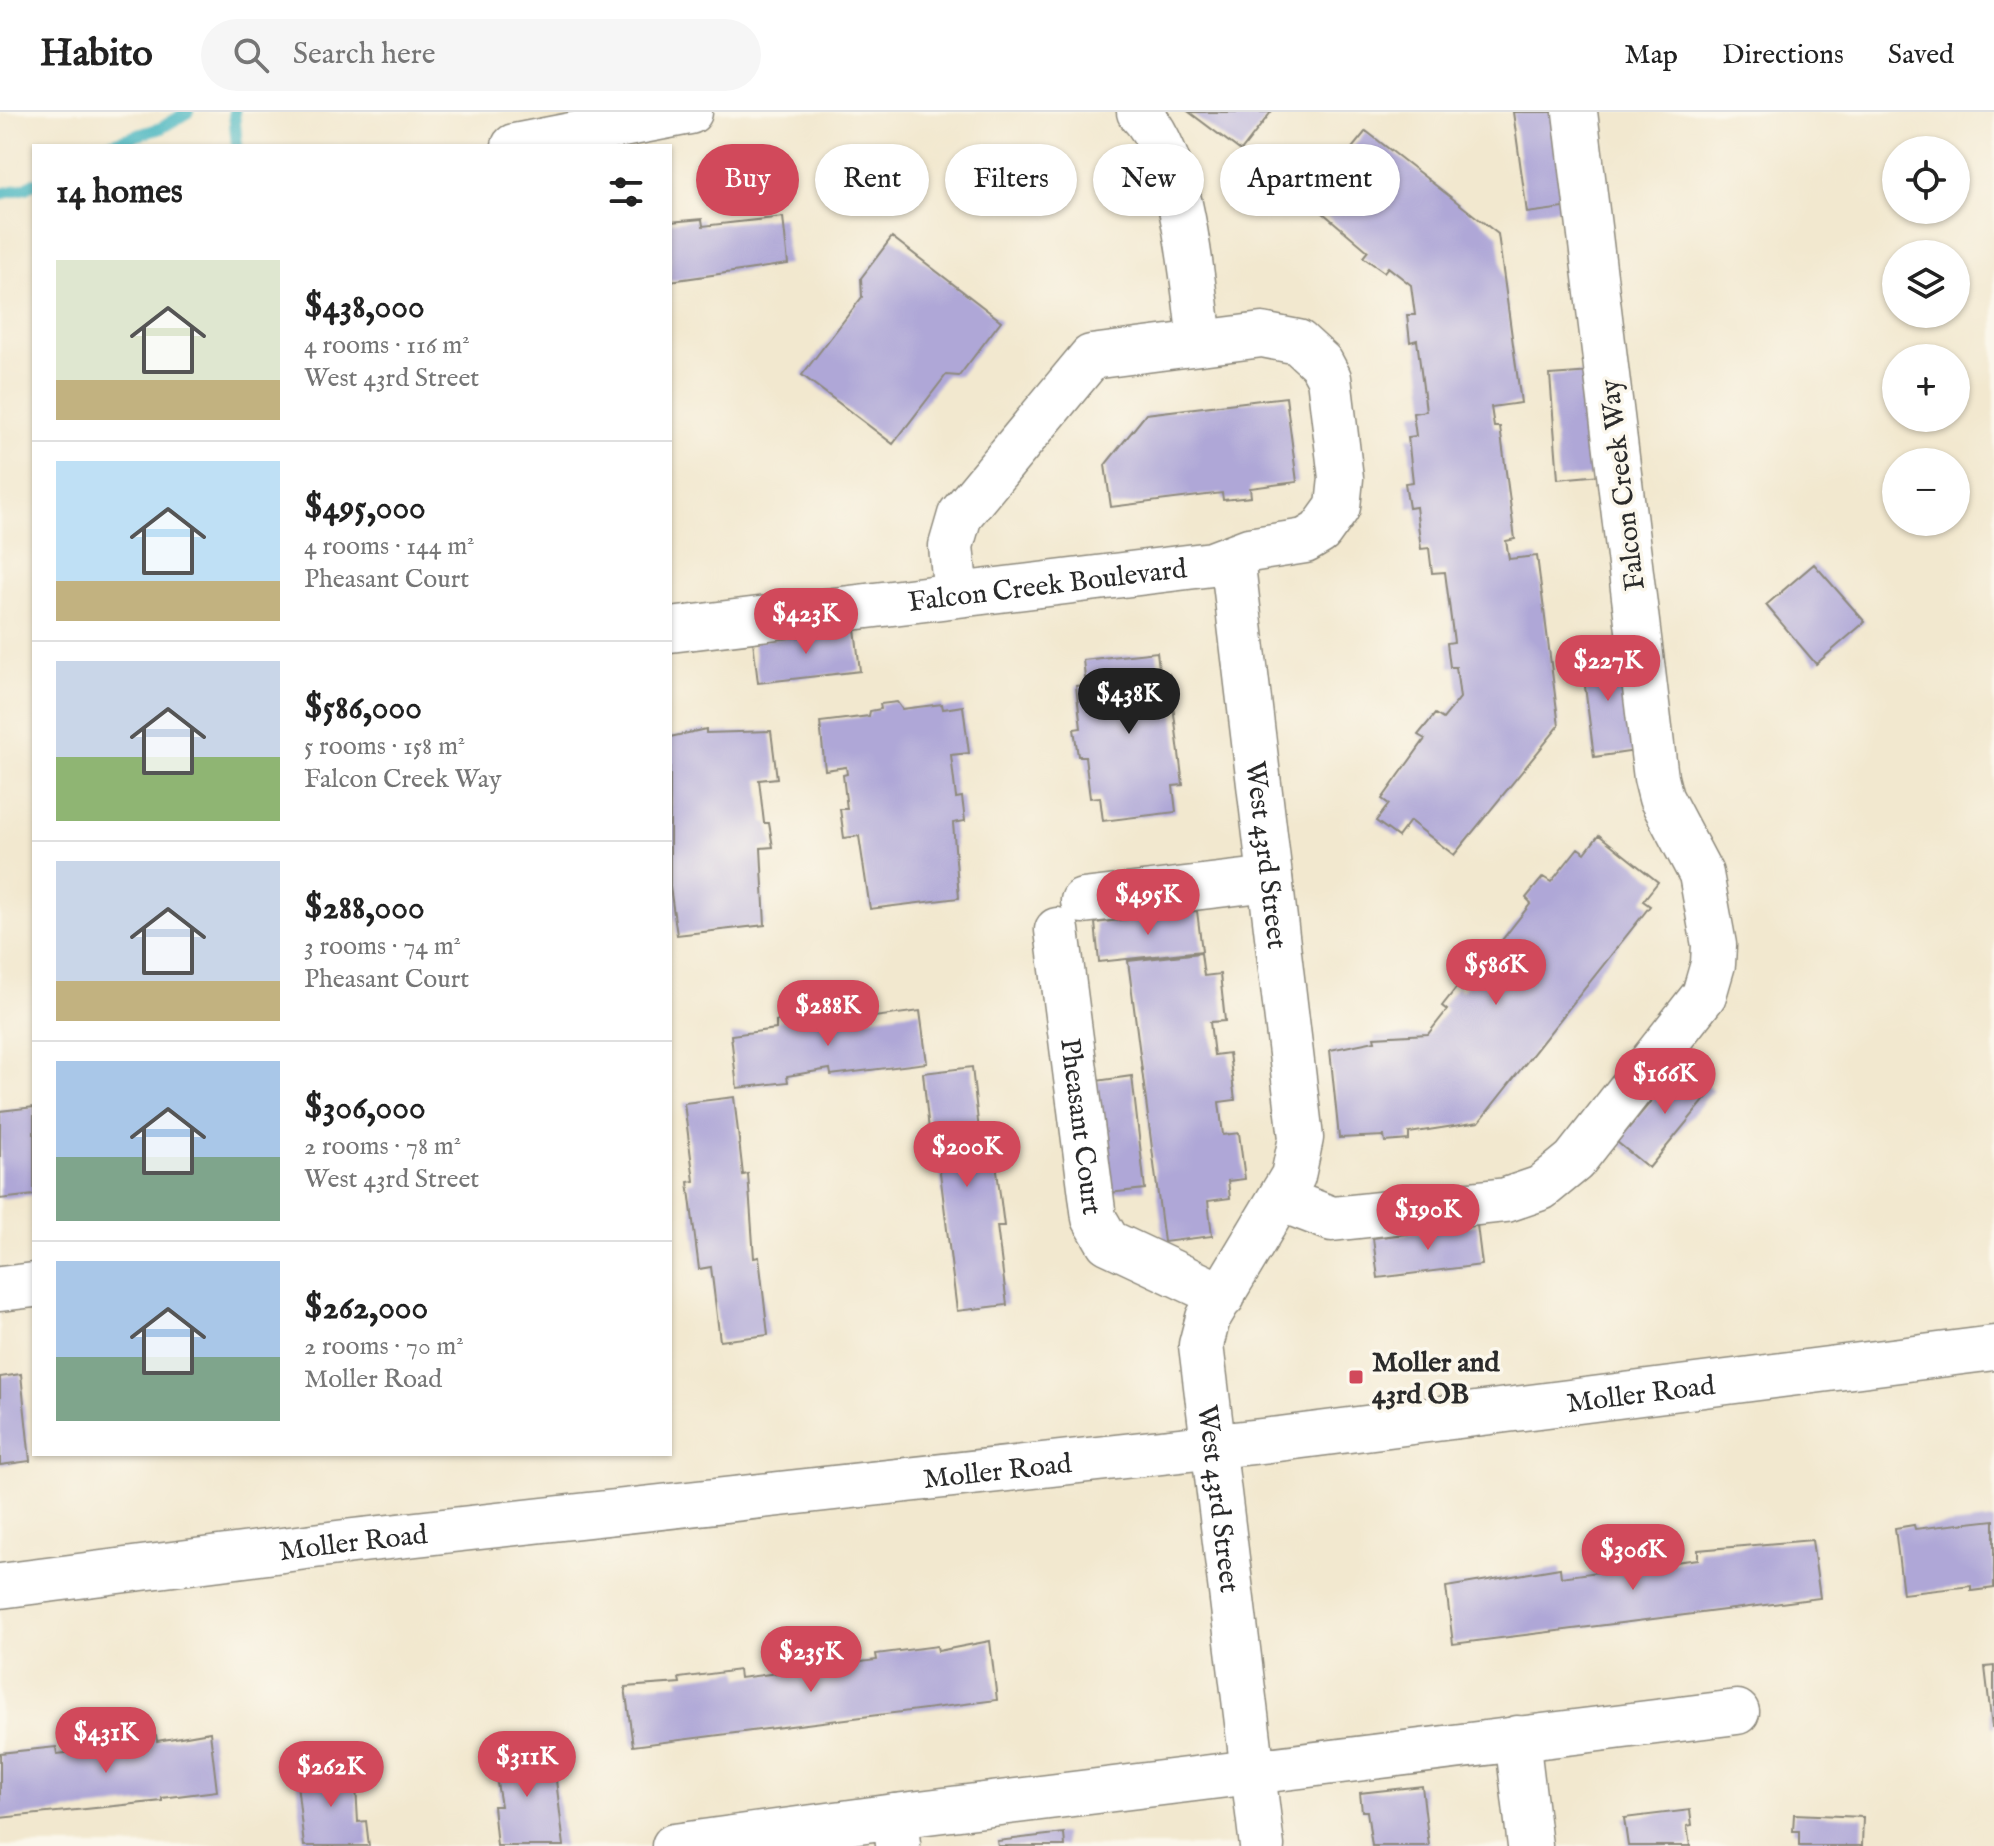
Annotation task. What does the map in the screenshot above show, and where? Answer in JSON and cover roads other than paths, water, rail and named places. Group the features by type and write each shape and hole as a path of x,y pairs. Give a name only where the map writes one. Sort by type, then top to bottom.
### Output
{"street":[{"path":"524,144 690,112"},
{"path":"1139,112 1156,133 1167,161 1187,242 1200,342"},
{"name":"Falcon Creek Way","path":"1280,1199 1332,1219 1506,1200 1541,1188 1574,1161 1707,989 1715,952 1701,874 1661,798 1656,778 1575,112"},
{"path":"956,595 951,546 960,515 1083,363 1100,353 1280,335 1311,351 1329,378 1341,478 1338,507 1320,532 1305,541 1249,550 1232,557"},
{"name":"West 43rd Street","path":"1232,557 1301,1138 1293,1176 1208,1318 1201,1345 1211,1447 1262,1846"},
{"name":"Falcon Creek Boulevard","path":"672,630 1212,564 1232,557"},
{"name":"Pheasant Court","path":"1223,1296 1108,1242 1094,1218 1070,916 1270,879"},
{"path":"0,1289 32,1285"},
{"name":"Moller Road","path":"0,1586 368,1540 1211,1447 1994,1348"},
{"path":"674,1846 897,1831 1252,1770 1737,1712"},
{"path":"1517,1738 1530,1846"}],"waterway":[{"path":"109,144 161,128 188,112"},
{"path":"234,112 237,144"},
{"path":"0,194 32,184"}],"place":[{"name":"Moller and 43rd OB","path":"1356,1377"}]}
